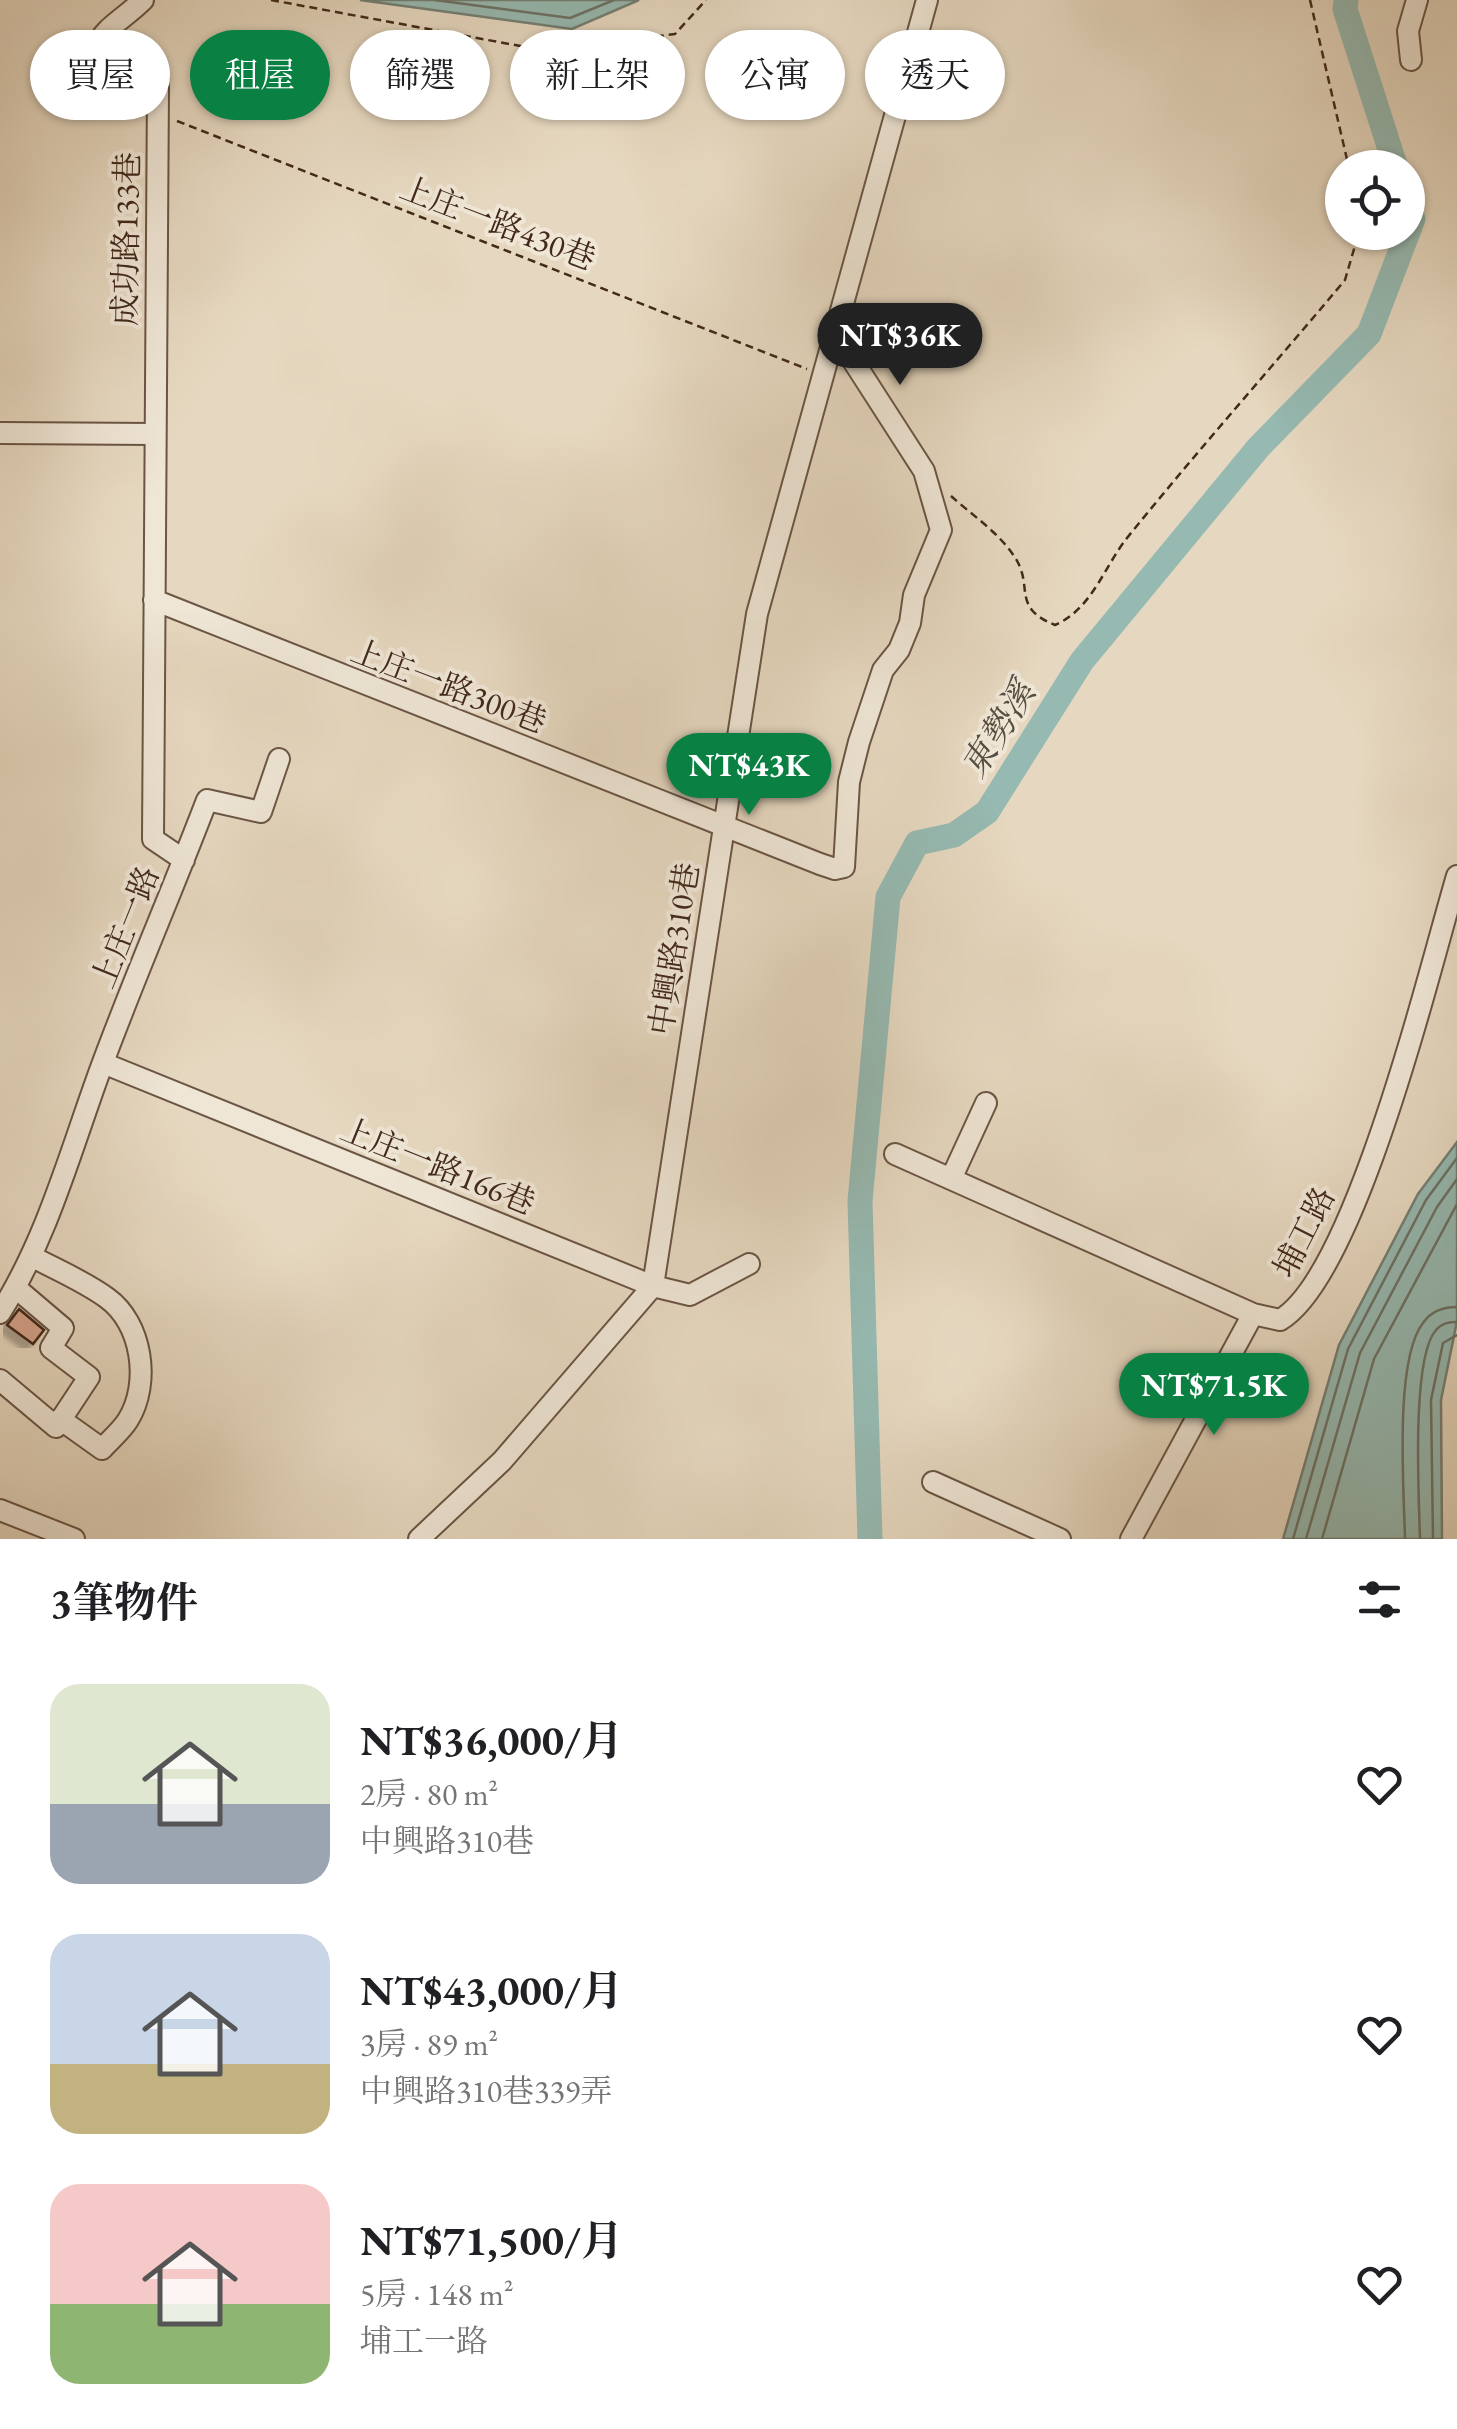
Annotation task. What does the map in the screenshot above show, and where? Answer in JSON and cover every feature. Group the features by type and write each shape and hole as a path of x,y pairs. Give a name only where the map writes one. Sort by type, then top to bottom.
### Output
{"street":[{"name":"成功路133巷","path":"105,30 143,0"},
{"name":"中興路310巷","path":"653,1286 757,614 927,0"},
{"path":"1410,60 1408,30 1417,0"},
{"name":"成功路133巷","path":"154,434 158,120"},
{"path":"837,328 850,356 924,471"},
{"path":"0,433 154,434"},
{"name":"上庄一路","path":"0,1314 30,1256 184,860 153,839 154,434"},
{"name":"上庄一路300巷","path":"154,600 835,870 844,866 850,782 860,742 883,670 899,650 914,595 938,546 941,530 924,471"},
{"path":"184,860 207,800 260,812 279,758"},
{"name":"埔工路","path":"895,1154 1253,1314 1280,1320 1296,1311 1343,1234 1385,1122 1457,876"},
{"name":"上庄一路166巷","path":"102,1063 653,1286 690,1295 749,1264"},
{"path":"952,1179 986,1103"},
{"path":"30,1256 109,1299 133,1326 138,1346 136,1399 128,1420 102,1450 60,1419"},
{"path":"420,1539 502,1460 653,1286"},
{"path":"0,1380 56,1427 88,1377 52,1348 63,1328 16,1288"},
{"path":"1132,1539 1253,1314"},
{"path":"933,1482 1060,1539"},
{"path":"0,1510 74,1539"}],"path":[{"path":"271,0 555,49 675,34 706,0"},
{"path":"1310,0 1345,150"},
{"name":"上庄一路430巷","path":"170,119 822,375"},
{"path":"924,471 1013,554 1026,602 1037,618 1055,625 1064,621 1088,599 1125,541 1345,280 1354,250"}],"water":[{"path":"360,0 639,0 572,29"},
{"path":"1457,1142 1457,1321 1441,1400 1442,1539 1283,1539 1339,1345 1418,1194"}],"building":[{"path":"19,1309 44,1330 33,1344 7,1325"}],"waterway":[{"name":"東勢溪","path":"1346,0 1345,9 1390,150"},
{"name":"東勢溪","path":"870,1539 860,1201 888,897 917,843 954,835 987,812 1082,661 1258,448 1369,334 1401,250"}]}
